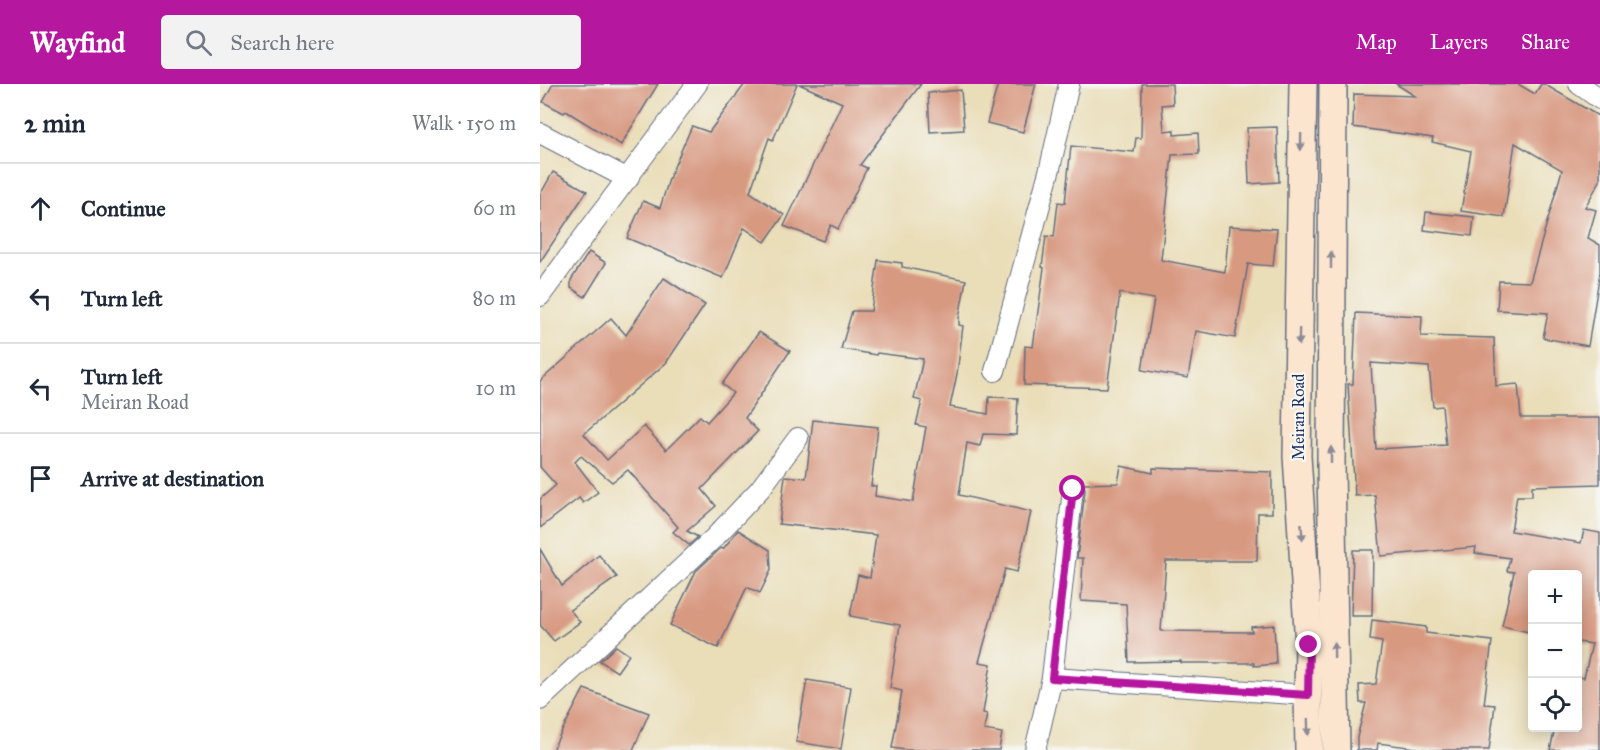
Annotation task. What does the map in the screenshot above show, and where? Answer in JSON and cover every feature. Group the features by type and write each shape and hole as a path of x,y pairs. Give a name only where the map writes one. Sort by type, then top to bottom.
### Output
{"main road":[{"name":"Meiran Road","path":"1303,84 1297,456 1309,645 1309,750"},
{"name":"Meiran Road","path":"1333,84 1331,467 1336,750"}],"street":[{"path":"540,296 697,84"},
{"path":"994,371 1050,168 1069,84"},
{"path":"1579,84 1600,99"},
{"path":"540,133 628,179"},
{"path":"540,700 715,537 760,489 798,438"},
{"path":"1035,750 1052,678 1073,489"},
{"path":"1052,678 1308,695"}],"building":[{"path":"553,84 658,84 621,145 566,111 564,113 543,102"},
{"path":"745,84 797,84 773,140 769,138 750,192 784,215 765,242 744,228 723,278 627,238 643,201 660,208 670,176 692,126 709,132"},
{"path":"799,84 921,84 860,165 867,168 838,229 831,225 823,241 784,226 842,103"},
{"path":"998,84 1036,84 1023,132 987,123"},
{"path":"1142,84 1172,84 1173,104 1162,105 1164,131 1174,130 1174,135 1198,133 1199,154 1172,155 1161,260 1225,272 1229,226 1277,229 1273,266 1248,264 1235,338 1196,331 1188,378 1142,370 1154,299 1120,293 1107,388 1024,385 1025,346 1033,347 1046,236 1054,237 1058,202 1065,203 1071,146 1134,152 1136,138 1141,138"},
{"path":"1396,84 1518,84 1535,94 1541,84 1544,84 1600,117 1600,181 1585,207 1596,210 1588,238 1600,245 1600,272 1588,346 1543,338 1548,313 1497,310 1499,281 1530,282 1562,170 1515,143 1504,217 1461,211 1471,151 1432,142 1433,138 1353,127 1354,94 1415,96"},
{"path":"961,90 964,130 930,132 928,93"},
{"path":"1277,127 1279,182 1249,184 1247,128"},
{"path":"553,172 587,191 540,262 540,195"},
{"path":"1426,212 1474,217 1472,236 1424,230"},
{"path":"589,252 606,263 585,297 571,288 571,280"},
{"path":"878,260 902,263 902,267 966,280 959,318 959,325 963,326 957,374 950,407 988,414 989,397 1018,398 1016,435 983,434 980,446 967,443 959,495 1031,512 1017,572 1005,569 979,662 991,664 983,713 987,714 984,730 1002,733 999,750 892,748 902,691 890,688 900,625 850,616 858,575 870,578 876,535 779,524 785,476 806,478 813,420 878,427 871,486 876,486 875,496 913,502 926,427 916,425 922,401 914,399 923,359 841,349 852,311 871,311"},
{"path":"664,278 705,305 666,363 584,434 607,460 644,426 666,450 700,416 707,422 733,393 722,384 759,332 790,351 745,418 758,431 702,489 716,506 687,531 698,537 689,545 673,532 678,527 628,470 612,482 581,456 575,462 598,492 583,503 579,498 540,528 540,499 556,485 540,467 540,381 611,318 626,335"},
{"path":"1356,313 1422,316 1421,336 1494,338 1496,386 1518,384 1521,418 1600,418 1600,484 1532,486 1532,496 1517,496 1511,531 1581,543 1584,530 1600,533 1600,750 1550,750 1554,732 1582,732 1582,678 1584,678 1592,644 1582,643 1582,570 1528,570 1528,632 1502,626 1514,572 1507,571 1510,558 1475,553 1476,547 1381,556 1375,495 1355,496 1348,384 1353,384","holes":["1371,363 1429,367 1433,407 1442,406 1446,445 1376,449"]},
{"path":"1121,466 1153,473 1153,468 1272,472 1272,513 1258,513 1257,561 1166,561 1161,631 1252,632 1251,627 1274,625 1276,664 1254,666 1254,663 1129,662 1126,604 1081,601 1083,558 1077,558 1084,484 1118,483"},
{"path":"738,530 770,550 771,570 760,593 747,587 718,648 670,625 696,571 721,548 723,549"},
{"path":"540,549 562,586 599,555 617,577 570,610 580,622 554,641 540,625"},
{"path":"1353,550 1373,550 1372,616 1351,616"},
{"path":"1372,620 1426,627 1426,633 1492,641 1484,704 1495,705 1489,750 1431,750 1378,743 1377,750 1357,750 1357,737 1366,703 1360,703 1359,685 1376,684 1382,642 1370,640"},
{"path":"616,646 629,655 617,672 600,661"},
{"path":"807,680 851,687 841,749 796,742"},
{"path":"584,689 649,713 633,750 552,750"}],"route":[{"path":"1073,489 1052,678 1308,695 1309,645"}]}
